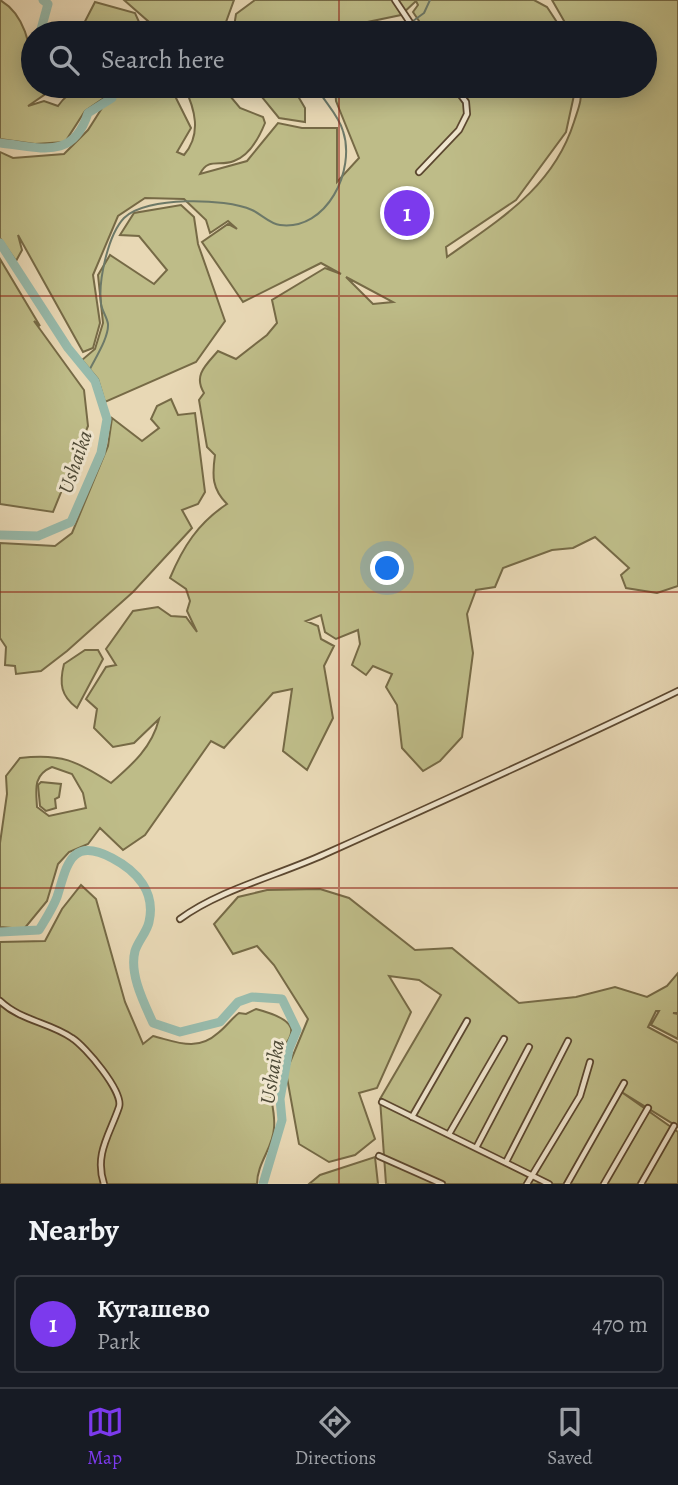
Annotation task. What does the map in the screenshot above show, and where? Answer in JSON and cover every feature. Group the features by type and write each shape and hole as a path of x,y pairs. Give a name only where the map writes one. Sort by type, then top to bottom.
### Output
{"street":[{"path":"395,0 410,21"},
{"path":"419,172 464,121 466,103 462,98"},
{"path":"180,919 202,903 275,877 530,764 678,691"},
{"path":"0,1001 29,1021 76,1040 119,1091 119,1108 100,1156 104,1184"},
{"path":"412,1117 467,1020"},
{"path":"449,1134 504,1039"},
{"path":"506,1162 568,1041"},
{"path":"477,1146 529,1047"},
{"path":"527,1184 580,1096 590,1062"},
{"path":"567,1184 624,1083"},
{"path":"383,1102 550,1184"},
{"path":"604,1184 649,1108"},
{"path":"641,1184 674,1126"},
{"path":"379,1156 442,1184"}],"shaded area":[{"path":"0,0 21,23 21,98 40,98 28,106 44,101 58,106 65,98 104,98 85,111 65,142 35,144 0,139"},
{"path":"124,0 234,0 226,21 148,21"},
{"path":"255,0 534,0 547,7 556,21 419,21 413,12 418,5 416,1 401,15 372,21 235,21 236,14"},
{"path":"552,0 678,0 678,586 657,593 626,588 621,575 629,568 595,537 573,548 552,550 503,568 495,587 476,590 467,614 473,653 462,737 440,761 423,771 402,748 397,705 386,687 392,674 373,666 366,675 352,665 360,644 358,630 336,639 325,632 321,615 306,621 318,626 321,639 334,646 324,666 333,718 307,770 283,751 292,689 273,693 224,748 211,741 145,835 123,850 100,828 88,844 69,852 58,864 47,901 24,929 0,927 0,843 7,794 6,776 20,758 47,757 78,764 111,783 147,747 159,719 134,743 113,747 94,728 97,709 86,699 106,667 116,665 106,649 133,611 158,607 171,616 186,617 197,632 187,611 190,601 186,589 170,578 192,536 227,504 216,487 215,455 207,447 199,400 204,393 200,381 202,371 218,351 236,359 267,335 277,323 272,300 325,268 341,274 321,263 243,302 202,242 228,224 237,229 228,221 210,233 206,220 184,199 145,198 118,216 93,275 100,323 93,348 83,352 18,235 22,250 16,261 0,238 0,152 13,158 64,154 88,130 108,98 176,98 191,128 177,152 184,155 190,147 195,130 194,112 189,98 232,98 240,108 263,117 265,123 257,140 245,155 229,163 211,164 200,174 247,161 278,123 302,128 337,128 337,182 359,158 336,98 573,98 566,132 516,200 446,247 447,257 505,215 539,184 565,145 580,100 657,98 657,21 564,21","holes":["346,277 393,302 373,304","52,767 72,774 83,793 86,808 49,816 37,807 36,789 39,778 46,770"]},
{"path":"95,2 135,13 139,21 85,21"},
{"path":"263,98 299,98 305,108 305,122 279,118"},
{"path":"181,205 194,217 198,244 225,321 196,362 105,402 98,379 82,360 95,349 103,323 98,275 110,255 154,284 167,270 139,236 120,235 134,213"},
{"path":"0,259 40,326 34,321 84,390 88,426 53,512 0,504"},
{"path":"171,399 178,415 195,413 205,492 198,504 182,510 192,528 133,592 67,651 41,671 16,674 15,666 5,665 6,647 0,638 0,543 55,546 72,533 108,446 112,418 142,441 159,428 151,419 157,406"},
{"path":"85,650 98,650 103,659 77,708 65,694 62,671 64,664"},
{"path":"41,782 61,784 59,797 55,799 56,808 46,811 40,806 38,785"},
{"path":"81,885 96,899 125,1002 143,1044 153,1036 187,1044 202,1042 218,1033 239,1013 246,1014 256,1009 288,1023 290,1038 272,1064 269,1074 274,1128 257,1184 0,1184 0,942 45,941 62,909"},
{"path":"320,889 349,898 415,950 452,948 519,1003 576,997 615,987 647,997 667,986 678,973 678,1013 673,1013 678,1014 678,1039 651,1025 659,1011 656,1011 648,1027 678,1043 678,1127 620,1091 678,1132 678,1184 386,1184 380,1099 441,995 419,980 389,976 411,1012 377,1088 359,1093 375,1139 355,1155 329,1162 299,1144 286,1072 308,1019 274,965 257,946 233,954 214,924 238,897 267,890"},
{"path":"375,1157 378,1184 309,1184 320,1175"}],"waterway":[{"name":"Ushaika","path":"43,0 48,4 43,21"},
{"path":"413,21 424,13 430,0"},
{"name":"Ushaika","path":"0,143 41,148 64,145 82,128 88,113 112,98"},
{"path":"88,373 108,330 100,294 103,271 113,235 124,218 149,206 186,201 240,206 280,225 297,224 312,218 334,195 345,163 343,131 324,98"},
{"name":"Ushaika","path":"0,243 68,348 95,381 107,419 101,453 71,522 38,536 0,535"},
{"name":"Ushaika","path":"0,932 39,930 55,901 72,858 87,850 98,852 121,863 137,876 150,901 149,922 135,951 134,969 138,988 153,1023 180,1032 220,1022 238,1002 252,997 282,999 297,1030 289,1049 280,1099 282,1120 263,1184"}],"place":[{"name":"Куташево","path":"407,213"}]}
